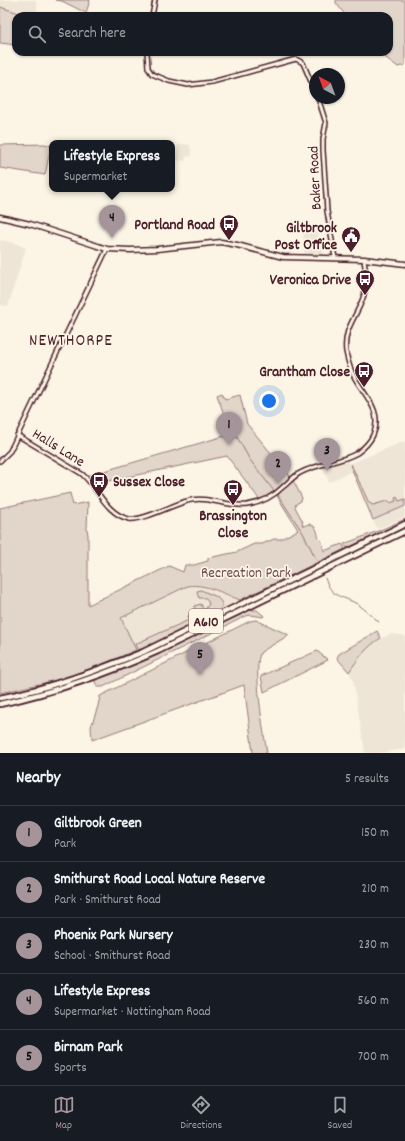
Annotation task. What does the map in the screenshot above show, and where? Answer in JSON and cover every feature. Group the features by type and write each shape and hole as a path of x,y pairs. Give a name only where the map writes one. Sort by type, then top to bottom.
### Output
{"highway":[{"name":"A610","path":"0,698 71,679 143,652 405,524"},
{"name":"A610","path":"0,704 66,687 121,667 165,648 405,531"}],"main road":[{"path":"0,217 46,229 107,249 157,249 221,242 279,257 364,259 405,264"}],"street":[{"path":"153,12 155,0"},
{"path":"147,56 148,68 152,74 169,81 188,85 212,82 293,60 300,60 306,67 309,75"},
{"name":"Baker Road","path":"320,104 326,123 323,139 323,150 327,211 335,258"},
{"path":"0,461 10,451 107,249"},
{"name":"Halls Lane","path":"17,435 81,473 88,479 112,511 122,516 134,519 188,500 200,499 239,505 247,505 261,501 272,496 301,472 355,454 368,443 374,434 376,420 371,401 352,372 347,358 345,340 349,327 363,297 365,285 364,259"}],"shaded area":[{"path":"0,0 36,0 38,12 16,12 0,7"},
{"path":"180,144 190,145 192,156 186,157 185,161 176,160 178,146"},
{"path":"303,228 318,229 319,241 322,245 324,255 304,255"},
{"path":"0,240 15,243 26,248 8,306 0,305"},
{"path":"405,441 405,517 377,529 352,471 329,482 322,467 347,459 349,464"},
{"path":"193,585 201,586 240,600 136,650 121,618 185,587"},
{"path":"390,634 405,636 405,749 380,753 365,753 353,680 349,672 371,645"}],"green space":[{"path":"55,0 90,0 86,12 62,1"},
{"path":"336,0 405,0 405,65 398,67 383,56 393,56 393,12 343,12 336,3"},
{"path":"0,7 16,12 12,12 12,44 0,43"},
{"path":"45,144 49,145 49,156 45,175 0,168 0,145"},
{"path":"222,393 225,399 240,395 247,424 290,476 276,490 264,498 259,499 227,456 94,484 87,476 231,434 217,395"},
{"path":"351,464 369,503 373,505 389,501 390,503 396,501 395,498 397,497 399,501 405,499 405,506 373,520 350,465"},
{"name":"Recreation Park","path":"293,480 302,498 295,507 303,522 303,526 309,524 316,528 324,551 342,544 345,549 240,600 205,587 185,587 121,618 136,650 74,676 0,693 0,508 70,493 73,505 88,502 88,605 169,566 183,572 185,565 194,565 208,561 208,558 237,552 254,544 262,544 274,539 281,539 298,530 277,496"},
{"path":"405,519 405,521 347,548 344,544 378,531"},
{"path":"201,590 217,597 222,603 222,607 217,612 138,651 135,644 189,620 188,616 196,611 194,606 201,604 204,611 209,604 206,598 199,598 197,591"},
{"path":"250,610 257,610 264,616 246,616 103,687 97,687 94,679"},
{"path":"256,620 289,635 261,652 259,659 258,685 267,753 253,753 244,685 92,740 91,727 100,696 250,621"},
{"path":"377,631 381,638 367,649 349,672 337,658 339,654"},
{"path":"317,651 328,660 264,692 261,676"}],"waterway":[{"path":"237,437 250,460 274,491"},
{"path":"278,495 303,533 316,559"},
{"path":"325,578 334,593 357,604 379,622"}],"place":[{"name":"Lifestyle Express","path":"112,238"},
{"name":"Portland Road","path":"229,241"},
{"name":"Giltbrook Post Office","path":"351,253"},
{"name":"Veronica Drive","path":"365,296"},
{"name":"Grantham Close","path":"364,388"},
{"name":"Giltbrook Green","path":"229,445"},
{"name":"Phoenix Park Nursery","path":"327,471"},
{"name":"Smithurst Road Local Nature Reserve","path":"278,484"},
{"name":"Sussex Close","path":"99,498"},
{"name":"Brassington Close","path":"233,506"},
{"name":"Birnam Park","path":"200,675"}],"district":[{"name":"NEWTHORPE","path":"71,339"}]}
